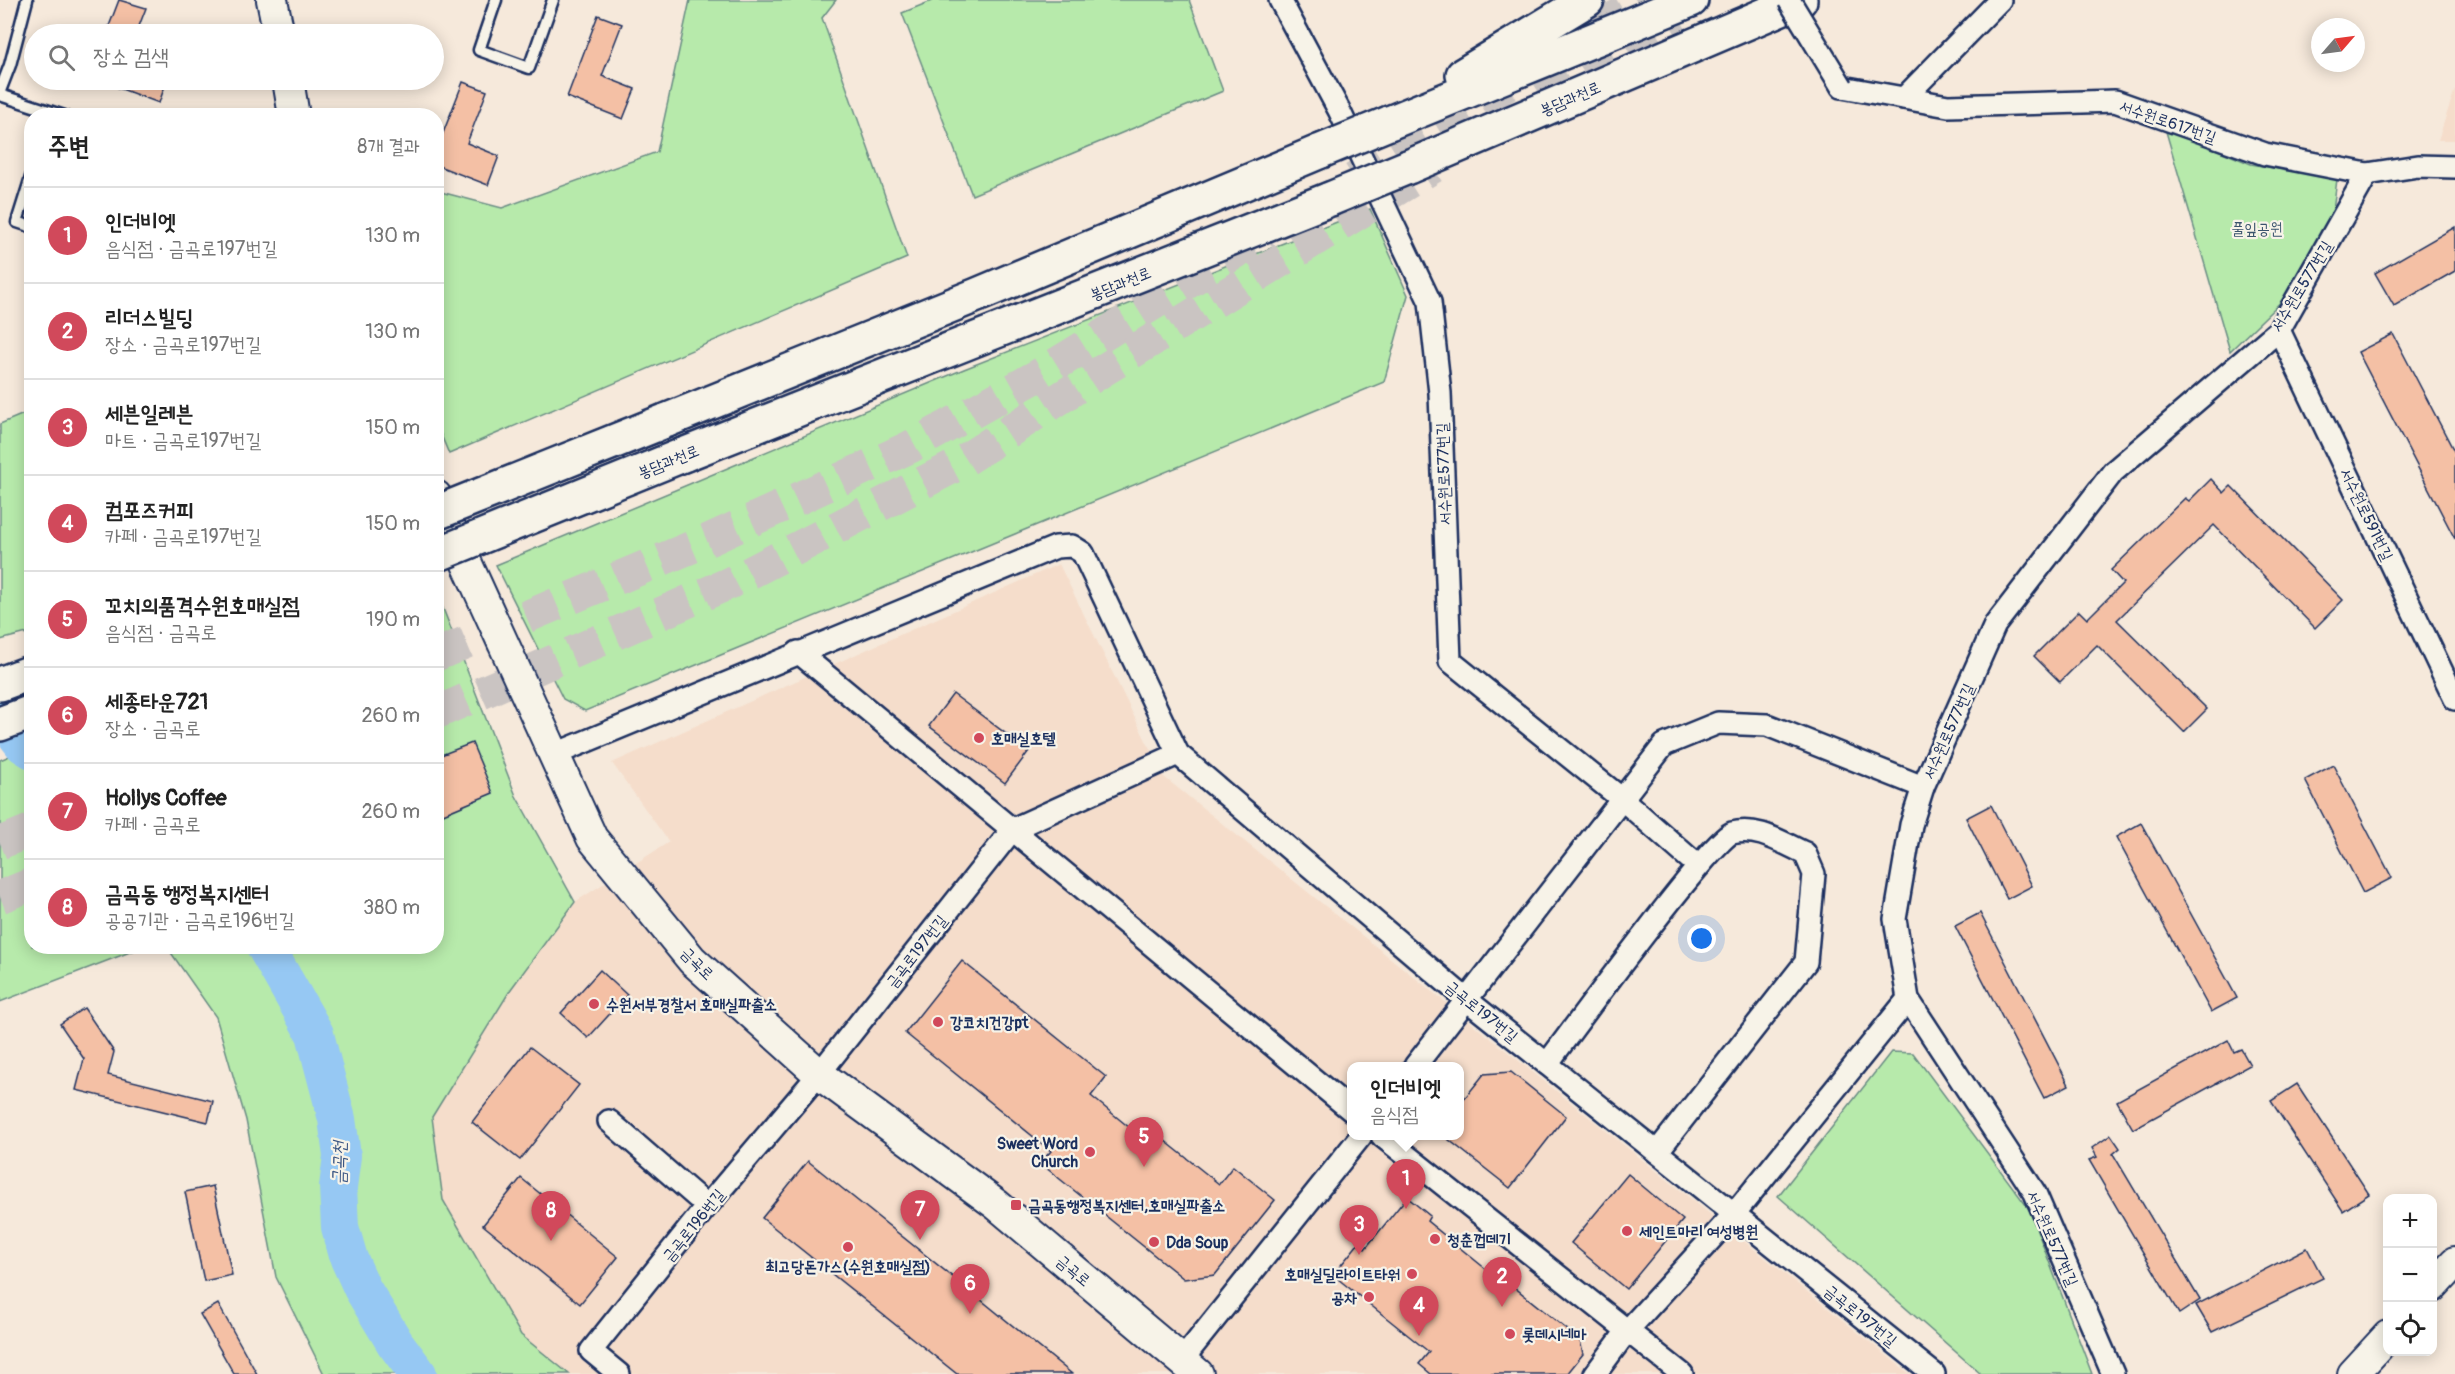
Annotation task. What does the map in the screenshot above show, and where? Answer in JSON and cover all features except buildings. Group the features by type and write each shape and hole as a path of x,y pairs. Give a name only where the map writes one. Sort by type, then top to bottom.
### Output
{"highway":[{"path":"1380,127 1587,0"},
{"path":"444,510 977,295 1691,0"},
{"name":"봉담과천로","path":"444,552 1408,167 1800,0"},
{"path":"0,684 24,675"},
{"path":"0,724 24,715"}],"main road":[{"path":"273,0 277,24"},
{"path":"290,90 293,108"},
{"name":"금곡로","path":"444,514 592,838 692,960 819,1074 997,1205 1184,1369"},
{"path":"2437,1282 2455,1262"},
{"path":"2353,1374 2383,1341"}],"street":[{"name":"서수원로577번길","path":"1280,0 1339,110 1430,302 1440,393 1450,661 1622,799 1698,866"},
{"name":"서수원로617번길","path":"1789,0 1842,87 1948,106 2115,101 2265,154 2367,174 2418,166 2455,167"},
{"path":"1904,98 2000,0"},
{"name":"서수원로577번길","path":"2113,1374 2035,1193 1908,999 1895,919 1911,825 1923,787 1995,625 2113,472 2279,330 2367,174"},
{"name":"서수원로591번길","path":"2279,330 2455,699"},
{"path":"554,755 1056,547 1072,546 1083,553 1178,754"},
{"path":"798,652 1347,1107"},
{"path":"1418,1062 1664,745 1718,723 1767,725 1923,787"},
{"name":"금곡로197번길","path":"819,1074 1013,829 1178,754 1467,1000 1934,1374"},
{"path":"1546,1064 1698,866 1730,834 1755,831 1805,853 1815,874 1806,962 1657,1152"},
{"path":"1595,1374 1627,1331 1734,1214 1908,999"},
{"name":"금곡로196번길","path":"619,1374 591,1351 708,1206 819,1074"},
{"path":"609,1121 708,1206"},
{"path":"1184,1369 1358,1140"},
{"path":"1387,1140 1682,1374"}],"lane":[{"path":"27,0 5,63 0,93 38,108"},
{"path":"496,0 478,50 529,68 553,0"},
{"path":"24,200 17,222 24,224"}],"shaded area":[{"path":"2455,89 2455,140 2438,140"},
{"path":"1059,564 1164,777 1910,1374 569,1374 521,1335 443,1200 432,1117 511,989 575,902 669,842 612,763"}],"green space":[{"path":"690,0 836,0 822,18 907,258 449,454 444,442 444,193 502,208 657,152"},
{"path":"934,0 1189,0 1223,91 972,195 902,13"},
{"name":"풀잎공원","path":"2165,128 2251,164 2337,179 2332,219 2291,292 2230,351"},
{"path":"1370,209 1408,295 1384,382 585,711 563,699 496,565 964,369"},
{"path":"24,414 24,634 0,640 0,424"},
{"path":"444,611 516,796 575,902 511,989 432,1117 443,1200 521,1335 569,1374 324,1374 276,1277 246,1120 216,1017 172,954 444,954"},
{"path":"24,750 24,954 125,954 0,1002 0,760"},
{"path":"1891,1052 1913,1053 2029,1209 2092,1374 1981,1374 1778,1196"}],"waterway":[{"name":"금곡천","path":"0,714 24,745"},
{"name":"금곡천","path":"270,954 315,1034 337,1119 342,1156 338,1187 340,1227 349,1259 362,1288 395,1343 418,1374"}],"tunnel":[{"path":"1596,29 1643,0"},
{"path":"1543,99 1678,16"},
{"path":"1354,179 1507,85"},
{"path":"444,709 732,582 959,464 1102,371 1433,167"},
{"path":"444,652 713,538 910,447 1039,375 1267,233"},
{"path":"0,843 24,833"},
{"path":"0,897 24,887"}],"place":[{"name":"호매실호텔","path":"979,738"},
{"name":"수원서부경찰서 호매실파출소","path":"594,1004"},
{"name":"강코치건강pt","path":"938,1022"},
{"name":"Sweet Word Church","path":"1090,1152"},
{"name":"꼬치의품격수원호매실점","path":"1144,1167"},
{"name":"금곡동행정복지센터,호매실파출소","path":"1016,1205"},
{"name":"인더비엣","path":"1406,1209"},
{"name":"세인트마리 여성병원","path":"1627,1231"},
{"name":"청춘껍데기","path":"1435,1239"},
{"name":"Hollys Coffee","path":"920,1240"},
{"name":"금곡동 행정복지센터","path":"551,1241"},
{"name":"Dda Soup","path":"1154,1242"},
{"name":"최고당돈가스(수원호매실점)","path":"848,1247"},
{"name":"세븐일레븐","path":"1359,1255"},
{"name":"호매실딜라이트타워","path":"1412,1274"},
{"name":"공차","path":"1369,1297"},
{"name":"리더스빌딩","path":"1502,1307"},
{"name":"세종타운721","path":"970,1314"},
{"name":"롯데시네마","path":"1510,1334"},
{"name":"컴포즈커피","path":"1419,1336"}]}
